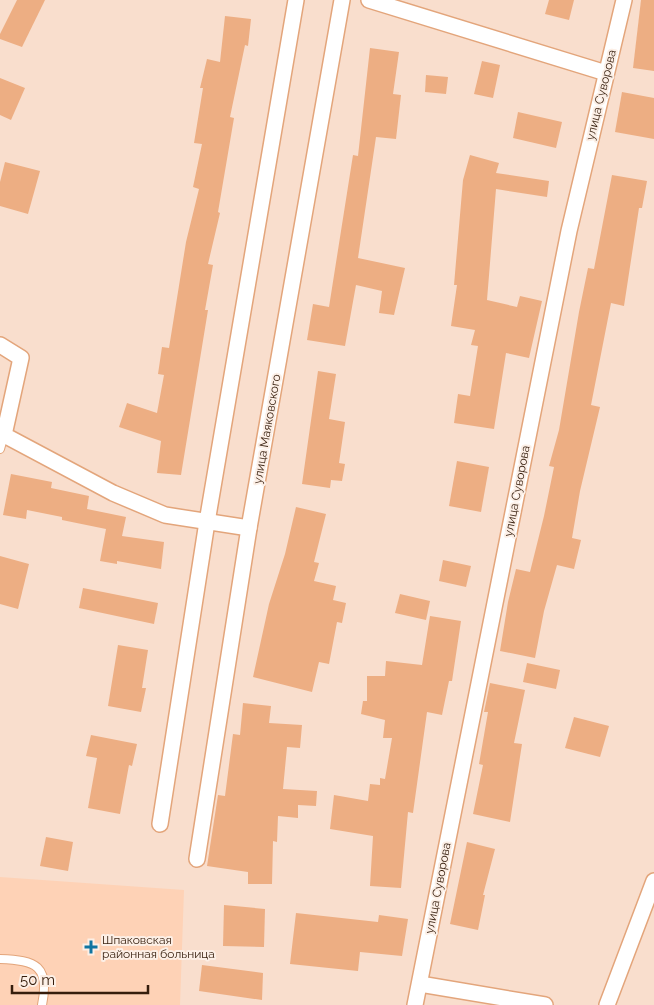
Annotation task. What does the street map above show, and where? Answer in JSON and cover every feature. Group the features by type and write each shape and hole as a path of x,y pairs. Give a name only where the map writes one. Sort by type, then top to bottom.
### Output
{"street":[{"path":"160,824 207,522 296,0"},
{"name":"улица Маяковского","path":"197,859 249,528 342,0"},
{"path":"369,0 606,74"},
{"name":"улица Суворова","path":"415,1005 569,231 624,0"},
{"path":"0,345 20,358 2,442 165,515 249,528"},
{"path":"608,1005 654,881"},
{"path":"420,984 545,1005"}],"lane":[{"path":"0,959 22,960 35,964 44,975 46,989 42,1005"}],"shaded area":[{"name":"Шпаковская районная больница","path":"0,877 184,890 180,1005 0,1005"}],"building":[{"path":"17,0 45,0 22,47 0,39 0,34"},
{"path":"549,0 574,0 569,20 545,14"},
{"path":"641,0 654,0 654,71 633,68"},
{"path":"225,16 251,19 248,46 245,45 230,117 234,118 218,212 220,213 208,264 213,265 205,310 208,310 181,475 157,473 161,441 119,427 127,403 157,413 164,375 158,374 162,347 169,348 186,242 199,189 193,187 202,144 194,143 203,88 200,88 207,59 220,62"},
{"path":"370,48 399,52 393,94 401,95 396,139 376,137 358,258 405,268 394,315 379,313 382,291 356,285 345,346 307,340 313,304 329,307 353,155 358,156"},
{"path":"482,61 500,65 493,98 474,94"},
{"path":"426,75 448,77 446,94 425,92"},
{"path":"0,78 25,88 11,120 0,115"},
{"path":"622,92 654,98 654,139 615,132"},
{"path":"518,112 562,122 556,148 513,138"},
{"path":"470,155 499,163 496,173 549,181 547,197 496,189 487,300 517,307 520,296 542,301 529,358 506,353 494,429 454,423 458,394 470,396 478,346 471,345 475,330 451,326 457,285 454,285 463,180"},
{"path":"5,162 40,171 28,214 0,206 0,182"},
{"path":"612,175 647,181 642,208 639,208 624,306 611,303 591,405 600,407 580,491 572,538 581,540 574,569 557,565 544,611 535,658 500,651 508,602 516,569 530,572 544,516 554,467 549,466 559,430 579,312 588,268 594,269"},
{"path":"318,371 336,374 329,419 345,422 339,463 345,464 342,481 331,480 330,488 302,484"},
{"path":"457,461 489,467 481,512 449,506"},
{"path":"11,474 52,482 51,488 89,496 87,509 126,517 122,536 164,542 161,569 117,561 117,564 100,561 106,529 62,520 62,517 27,510 26,519 3,515"},
{"path":"296,507 326,514 314,562 319,563 314,581 336,586 333,600 346,603 342,623 337,622 329,664 319,662 312,692 253,677 269,604 285,554"},
{"path":"0,556 29,564 18,609 0,604"},
{"path":"443,560 471,566 466,587 439,581"},
{"path":"83,588 158,603 154,624 79,608"},
{"path":"400,594 430,601 426,620 395,613"},
{"path":"430,616 461,621 452,681 449,681 442,715 427,712 413,813 408,812 401,888 370,886 373,836 330,829 334,795 368,801 370,784 380,785 380,778 385,779 392,738 383,738 385,720 361,714 363,701 367,701 367,676 385,676 386,661 422,665"},
{"path":"118,645 148,650 142,688 146,688 141,712 108,706"},
{"path":"527,663 560,670 556,689 523,682"},
{"path":"490,683 525,690 514,743 522,744 510,822 473,814 483,765 479,764 488,712 484,712"},
{"path":"243,703 271,706 269,723 302,725 300,748 287,747 283,789 317,791 316,806 298,805 298,818 278,816 277,842 273,841 272,884 248,884 248,872 207,866 218,795 225,796 233,734 240,735"},
{"path":"574,717 609,726 600,757 565,748"},
{"path":"91,735 137,744 132,766 129,765 120,814 88,808 97,758 86,756"},
{"path":"46,837 73,842 68,871 40,866"},
{"path":"467,842 495,849 483,895 485,895 478,930 450,924"},
{"path":"224,905 265,909 264,947 223,946"},
{"path":"296,913 378,922 379,915 408,919 402,956 360,952 358,971 290,964"},
{"path":"202,965 263,973 262,1000 199,991"}],"place":[{"name":"Шпаковская районная больница","path":"91,947"}]}
